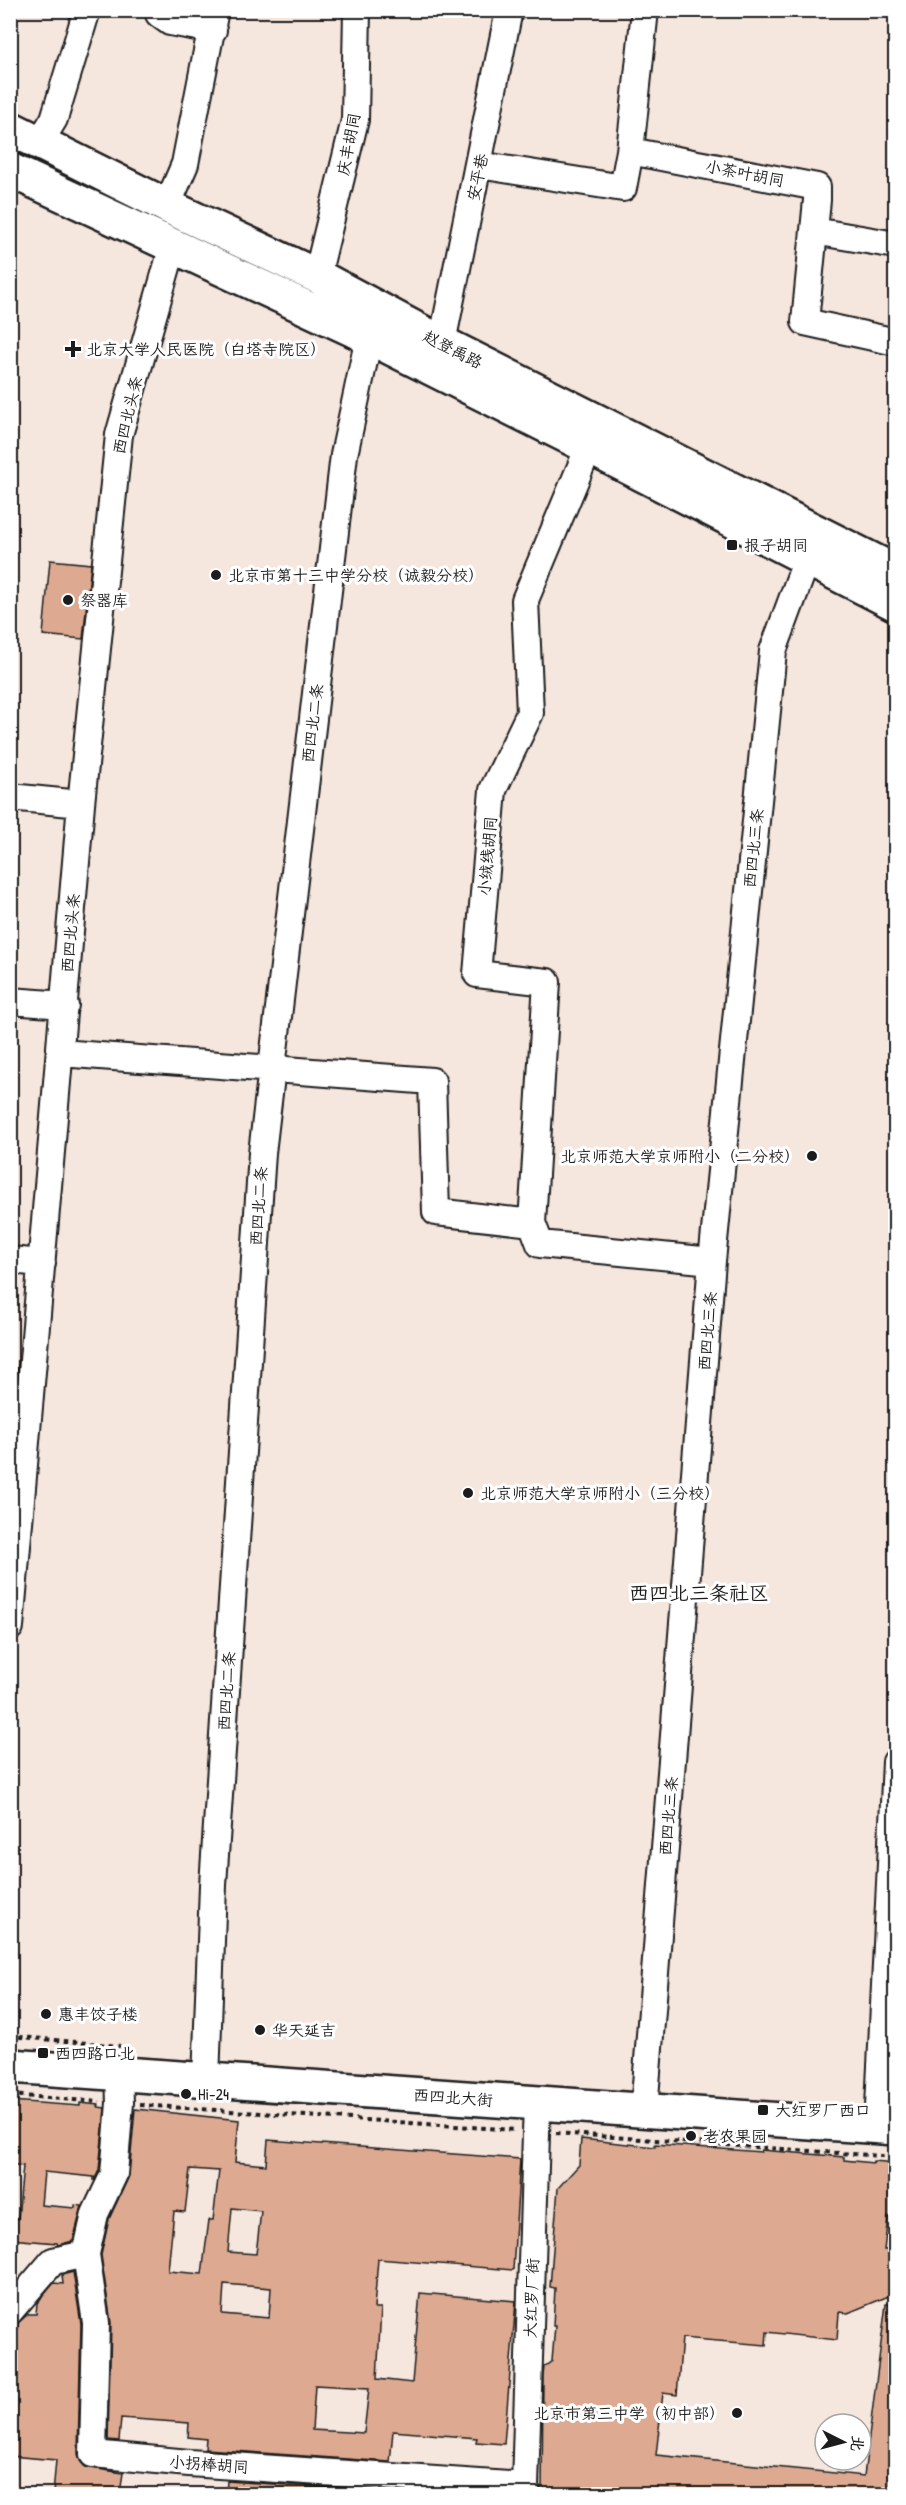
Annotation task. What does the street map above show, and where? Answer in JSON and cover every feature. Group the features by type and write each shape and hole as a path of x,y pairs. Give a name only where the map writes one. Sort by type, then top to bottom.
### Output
{"main road":[{"name":"赵登禹路","path":"10,128 167,206 317,276 442,343 896,572"},
{"name":"赵登禹路","path":"10,170 369,337 896,604"},
{"name":"西四北大街","path":"10,2066 120,2088 206,2081 536,2117 644,2110 887,2128"}],"street":[{"path":"40,142 54,119 87,10"},
{"path":"159,10 159,14 170,22 214,20 185,164 167,206"},
{"name":"庆丰胡同","path":"317,276 355,120 357,10"},
{"name":"安平巷","path":"442,343 509,10"},
{"path":"479,165 623,189 630,151 645,10"},
{"name":"小茶叶胡同","path":"630,151 817,187 805,322 896,342"},
{"path":"814,231 896,245"},
{"name":"西四北头条","path":"10,1628 18,1447 42,1263 81,804 119,435 173,246"},
{"name":"西四北二条","path":"206,2081 213,1885 262,1153 344,455 369,337"},
{"name":"小绒线胡同","path":"532,1222 547,982 477,974 493,789 530,713 525,600 590,447"},
{"name":"西四北三条","path":"644,2110 712,1261 773,651 807,559"},
{"path":"10,797 81,804"},
{"path":"10,1001 65,1005"},
{"path":"60,1053 432,1082 436,1212 532,1222 540,1244 712,1261"},
{"path":"10,1260 42,1263"},
{"path":"887,2128 896,1762"},
{"name":"小拐棒胡同","path":"120,2088 114,2174 94,2214 86,2254 96,2323 93,2454 526,2490"},
{"name":"大红罗厂街","path":"526,2490 536,2117"},
{"path":"10,2311 53,2261 86,2254"}],"path":[{"path":"10,2095 120,2088 536,2117 896,2157"}],"building":[{"name":"祭器库","path":"50,560 91,564 83,639 43,635"},
{"path":"10,2101 80,2106 80,2103 105,2108 99,2170 94,2181 94,2177 44,2172 41,2205 75,2208 75,2205 82,2206 73,2241 58,2245 57,2243 10,2239 10,2218 18,2219 23,2166 10,2164"},
{"path":"135,2109 239,2120 235,2162 266,2165 268,2140 520,2159 513,2270 378,2259 374,2308 381,2308 377,2379 412,2383 420,2293 516,2301 504,2444 476,2442 477,2438 393,2431 390,2462 205,2449 206,2439 188,2437 189,2423 121,2418 119,2441 108,2440 111,2323 101,2255 109,2219 129,2176","holes":["190,2169 219,2171 213,2220 209,2220 202,2274 168,2271 174,2211 185,2212","232,2208 261,2211 256,2254 228,2252","224,2284 271,2288 269,2318 222,2314","315,2385 369,2388 364,2433 312,2430"]},
{"path":"581,2139 655,2147 655,2144 761,2152 761,2150 844,2157 844,2160 873,2163 873,2161 896,2163 896,2218 888,2217 884,2250 896,2250 896,2293 848,2313 839,2312 837,2340 767,2332 766,2345 682,2338 677,2395 663,2393 656,2455 864,2476 865,2472 873,2472 872,2412 886,2304 896,2305 896,2494 542,2494 543,2376 544,2367 552,2361 555,2326 553,2326 555,2288 550,2287 558,2188 579,2165"},
{"path":"73,2272 81,2324 78,2454 85,2467 123,2473 120,2494 53,2494 56,2460 10,2456 10,2327 18,2328 18,2323 28,2314 36,2314 37,2303 54,2283 63,2284 62,2275"},
{"path":"227,2481 376,2491 375,2494 226,2494"}],"place":[{"name":"北京大学人民医院（白塔寺院区）","path":"73,349"},
{"name":"报子胡同","path":"732,545"},
{"name":"北京市第十三中学分校（诚毅分校）","path":"216,575"},
{"name":"祭器库","path":"68,600"},
{"name":"北京师范大学京师附小（二分校）","path":"812,1156"},
{"name":"北京师范大学京师附小（三分校）","path":"468,1493"},
{"name":"惠丰饺子楼","path":"46,2014"},
{"name":"华天延吉","path":"260,2030"},
{"name":"西四路口北","path":"43,2053"},
{"name":"Hi-24","path":"186,2094"},
{"name":"大红罗厂西口","path":"763,2110"},
{"name":"老农果园","path":"691,2136"},
{"name":"北京市第三中学（初中部）","path":"737,2413"}],"district":[{"name":"西四北三条社区","path":"699,1592"}]}
